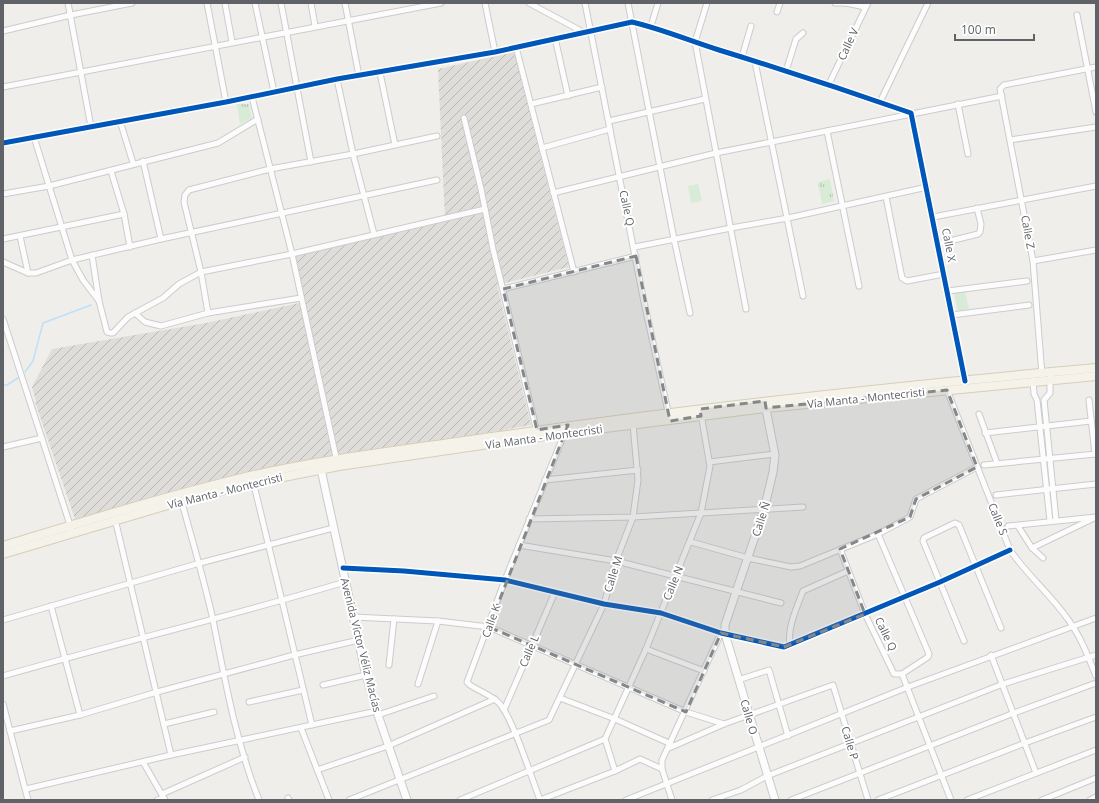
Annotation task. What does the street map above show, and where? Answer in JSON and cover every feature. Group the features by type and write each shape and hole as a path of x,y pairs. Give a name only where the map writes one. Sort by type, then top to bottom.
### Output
{"main road":[{"name":"Vía Manta - Montecristi","path":"1046,377 1096,368"},
{"name":"Vía Manta - Montecristi","path":"3,546 71,529 252,479 338,463 566,429 633,422 965,380 1096,376"},
{"name":"Vía Manta - Montecristi","path":"765,405 947,390 1033,378"},
{"name":"Vía Manta - Montecristi","path":"3,554 71,529"}],"street":[{"path":"68,3 90,127"},
{"path":"3,31 71,15 132,3"},
{"path":"207,3 226,102"},
{"path":"225,3 232,42"},
{"path":"255,3 274,92"},
{"path":"281,3 311,162"},
{"path":"310,3 315,26"},
{"path":"345,3 360,76"},
{"path":"3,87 215,45 441,3"},
{"path":"485,3 495,52"},
{"path":"529,3 583,32"},
{"name":"Calle Q","path":"585,3 669,417"},
{"path":"628,3 690,313"},
{"path":"651,26 658,3"},
{"path":"707,3 695,42 746,309"},
{"path":"777,12 780,3"},
{"path":"835,3 866,5"},
{"path":"880,102 928,3"},
{"name":"Calle V","path":"829,84 866,5"},
{"path":"1077,15 1096,112"},
{"path":"3,143 226,102 337,79 380,73 495,52 632,22 651,26 755,62 829,84 911,113"},
{"path":"742,57 751,26"},
{"path":"786,71 796,39 803,33"},
{"path":"555,38 568,96"},
{"path":"516,47 574,272"},
{"path":"755,62 788,218 790,238 802,296"},
{"path":"1088,69 1096,68"},
{"name":"Calle Z","path":"1046,377 1033,261 1000,89 1004,85 1088,69"},
{"path":"380,73 395,145"},
{"path":"337,79 353,154 374,234"},
{"path":"531,104 602,88"},
{"path":"553,193 716,153 1002,96"},
{"path":"252,97 292,254 338,463"},
{"path":"608,120 705,99"},
{"path":"958,104 968,154"},
{"name":"Calle X","path":"911,113 965,380"},
{"path":"464,118 485,209 492,249 537,433"},
{"path":"3,194 49,186 111,171 133,163 218,143 258,119"},
{"path":"120,121 133,163"},
{"path":"1010,140 1096,127"},
{"path":"542,148 610,129"},
{"path":"827,131 859,286"},
{"path":"208,313 202,272 184,202 185,195 189,190 270,169 353,154 437,136"},
{"path":"34,137 72,260 83,280 99,301"},
{"path":"142,161 161,239"},
{"path":"111,171 124,214 130,247"},
{"path":"3,262 28,273 44,272 72,260 92,255 191,232 281,214 364,194 436,180"},
{"path":"933,217 1096,186"},
{"path":"635,247 788,218 927,187"},
{"path":"886,197 902,278 907,281 944,274"},
{"path":"938,244 978,234 980,232 981,224 977,208"},
{"path":"92,255 99,301 107,332 110,334 113,333 128,317 163,298 179,284 202,272 292,254 485,209"},
{"path":"3,239 124,214"},
{"path":"20,236 28,273"},
{"path":"1033,261 1096,250"},
{"path":"503,289 636,256"},
{"path":"948,291 1027,281"},
{"path":"135,313 145,322 161,326 208,313 301,298"},
{"path":"952,315 1029,305"},
{"path":"3,319 71,529"},
{"path":"1046,377 1050,393 1044,400 1050,458 1050,521"},
{"path":"1033,378 1034,394 1038,400 1044,458 1056,520"},
{"name":"Calle S","path":"947,390 1010,550 1022,568 1037,582 1073,627 1096,676"},
{"path":"984,465 1095,454 1089,400"},
{"name":"Calle Ñ","path":"662,768 662,760 723,634 764,510 773,472 775,454 765,405"},
{"name":"Calle N","path":"605,739 646,649 701,513 710,466 700,413"},
{"path":"979,414 997,463"},
{"path":"985,433 1091,421"},
{"name":"Calle M","path":"515,734 549,720 604,604 616,562 633,517 638,470 633,422"},
{"name":"Calle K","path":"540,800 515,734 504,710 495,699 470,685 468,682 505,580 566,429"},
{"path":"3,447 42,438"},
{"path":"709,462 775,454"},
{"name":"Avenida Víctor Véliz Macías","path":"320,466 366,675 377,713 407,800"},
{"path":"690,542 748,558 791,567 800,566 878,534 910,517 916,499 977,467"},
{"path":"546,480 638,470"},
{"path":"252,479 312,726"},
{"path":"996,495 1096,484"},
{"path":"181,498 200,563 240,740 259,800"},
{"path":"529,519 633,517 803,507"},
{"path":"114,516 171,755"},
{"path":"1008,526 1096,517"},
{"path":"1032,548 1096,517"},
{"path":"964,641 923,541 924,538 955,523 959,525 1001,628"},
{"path":"1018,526 1032,548 1042,558"},
{"path":"3,620 200,563 333,528"},
{"path":"878,534 903,596 929,654 928,657 902,674"},
{"path":"519,545 616,562 781,602"},
{"name":"Calle Q","path":"840,550 865,614 894,674 902,674 908,687 929,746 951,800"},
{"path":"343,568 404,571 505,580 604,604 661,613 723,634 784,647 865,614 903,596 940,582 1010,550"},
{"path":"790,645 789,638 803,591 848,570"},
{"path":"3,676 143,637 213,620 345,582"},
{"name":"Calle L","path":"504,710 555,592"},
{"path":"51,606 80,715"},
{"path":"353,617 438,621 489,627 686,712 724,724"},
{"path":"626,800 908,687 991,655 1096,618"},
{"path":"389,665 394,619"},
{"path":"418,684 438,621"},
{"name":"Calle O","path":"723,634 757,747 775,800"},
{"path":"10,731 80,715 157,692 294,655 359,640"},
{"path":"646,649 704,671"},
{"path":"991,655 1036,773"},
{"path":"712,800 741,790 767,776 1003,684 1096,655"},
{"path":"738,680 769,670 788,736"},
{"path":"323,685 366,675"},
{"path":"791,800 1014,713 1096,683"},
{"name":"Calle P","path":"779,704 833,685 868,800"},
{"path":"249,702 303,690"},
{"path":"26,789 240,740 377,713 434,696"},
{"path":"560,698 615,719 670,746 779,704"},
{"path":"317,770 388,746 495,699"},
{"path":"3,704 28,800"},
{"path":"164,724 214,712"},
{"path":"878,800 1096,717"},
{"path":"301,728 329,800"},
{"path":"349,800 515,734"},
{"path":"460,800 605,739 615,771"},
{"path":"968,800 1096,750"},
{"path":"157,800 245,757"},
{"path":"540,800 615,771 640,759 662,768 672,800"},
{"path":"143,762 163,798"},
{"path":"1042,800 1096,778"},
{"path":"1090,800 1096,796"}],"highlighted area":[{"path":"636,256 670,421 701,416 700,409 765,401 766,408 947,390 977,467 916,499 910,517 840,549 865,614 784,647 721,633 686,712 489,627 568,425 537,430 503,289"}],"shaded area":[{"path":"514,52 569,267 497,285 531,425 241,476 75,519 35,402 32,387 52,349 206,323 304,302 294,256 445,220 438,69"}],"green space":[{"path":"237,104 249,104 252,118 240,124"},
{"path":"830,179 834,201 822,204 818,182"},
{"path":"698,184 702,201 691,203 688,186"},
{"path":"965,291 969,309 958,311 954,293"}],"waterway":[{"path":"25,372 33,361 43,323 91,305"},
{"path":"3,385 7,385 18,378"}],"cycle path":[{"path":"3,143 226,102 337,79 495,52 632,22 911,113 965,381"},
{"path":"343,568 404,571 505,580 604,604 661,613 721,633 784,647 940,582 1010,550"}]}
